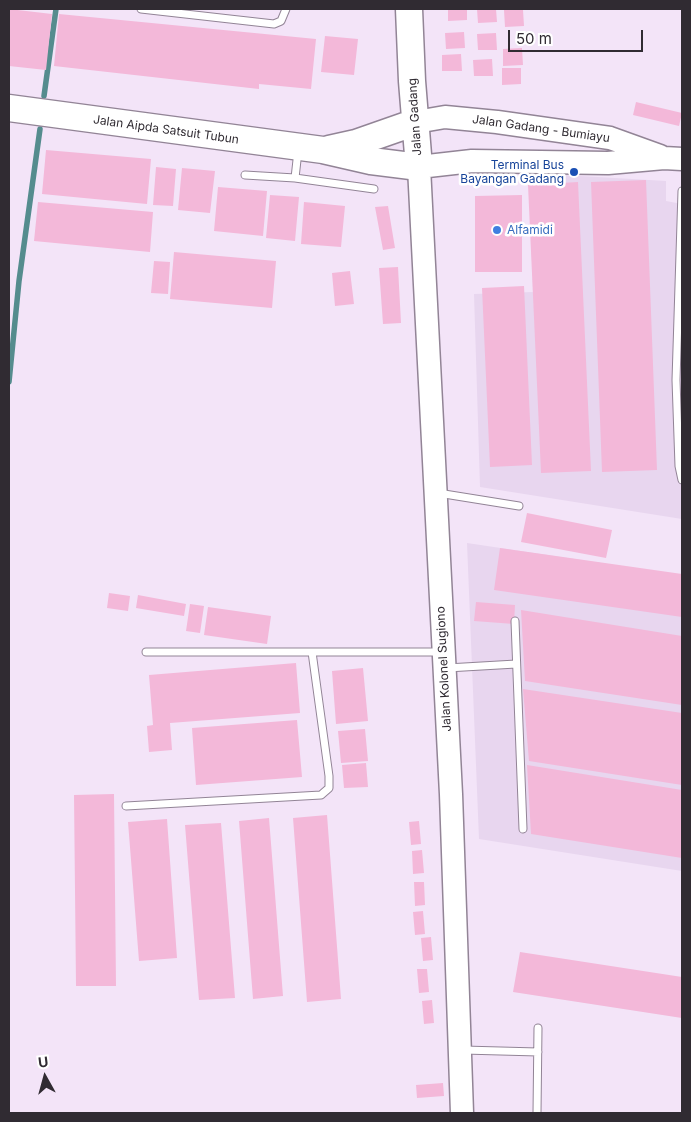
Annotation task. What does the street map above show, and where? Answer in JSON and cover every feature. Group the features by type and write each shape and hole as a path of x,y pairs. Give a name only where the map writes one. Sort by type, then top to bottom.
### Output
{"highway":[{"name":"Jalan Gadang","path":"410,9 412,81 419,166"},
{"name":"Jalan Aipda Satsuit Tubun","path":"9,108 311,149 371,161 419,166"},
{"name":"Jalan Aipda Satsuit Tubun","path":"311,149 356,143 416,122"}],"main road":[{"name":"Jalan Gadang - Bumiayu","path":"416,122 444,118 497,122 610,138 673,158"},
{"name":"Jalan Gadang - Bumiayu","path":"419,166 472,162 608,163 673,158"},
{"name":"Jalan Gadang","path":"419,166 421,225"},
{"name":"Jalan Kolonel Sugiono","path":"421,225 444,660 462,1113"}],"lane":[{"path":"141,9 274,24 281,21 286,9"},
{"path":"296,178 311,149"},
{"path":"245,175 296,178 374,189"},
{"path":"682,191 676,380 679,466 682,480"},
{"path":"435,493 519,506"},
{"path":"515,621 523,829"},
{"path":"146,652 312,652 516,664"},
{"path":"126,806 321,794 329,788 312,652"},
{"path":"537,1113 538,1028"},
{"path":"460,1050 538,1052"}],"shaded area":[{"path":"529,173 666,181 666,201 682,204 682,519 480,487 474,294 533,292"},
{"path":"467,543 682,575 682,871 479,839"}],"building":[{"path":"9,9 52,14 46,70 9,66"},
{"path":"448,9 467,9 467,20 448,21"},
{"path":"477,9 496,9 497,22 478,23"},
{"path":"504,10 523,10 524,26 505,27"},
{"path":"59,14 316,39 311,89 259,84 259,89 54,66"},
{"path":"464,32 465,48 446,49 445,33"},
{"path":"496,33 497,50 478,50 477,34"},
{"path":"325,36 358,39 354,75 321,72"},
{"path":"522,48 523,65 503,66 503,49"},
{"path":"461,54 462,71 442,71 442,55"},
{"path":"492,59 493,76 474,76 473,60"},
{"path":"502,68 521,68 521,84 502,85"},
{"path":"636,102 682,113 679,126 633,115"},
{"path":"46,150 151,159 147,204 42,194"},
{"path":"156,167 176,169 173,206 153,205"},
{"path":"182,168 215,171 210,213 178,210"},
{"path":"646,180 657,470 602,472 591,182"},
{"path":"578,182 591,471 541,473 528,185"},
{"path":"218,187 267,191 263,236 214,231"},
{"path":"270,195 299,197 295,241 266,238"},
{"path":"522,195 522,272 475,272 475,196"},
{"path":"38,202 153,212 150,252 34,241"},
{"path":"304,202 345,206 341,247 301,244"},
{"path":"388,206 395,248 383,250 375,207"},
{"path":"174,252 276,261 272,308 170,299"},
{"path":"154,261 170,262 168,294 151,293"},
{"path":"398,267 401,323 383,324 379,268"},
{"path":"350,271 354,304 335,306 332,273"},
{"path":"524,286 532,465 490,467 482,288"},
{"path":"527,513 612,530 606,558 521,542"},
{"path":"500,548 682,574 682,617 494,590"},
{"path":"109,593 130,596 128,611 107,608"},
{"path":"138,595 186,604 184,616 136,608"},
{"path":"476,602 515,605 514,624 474,621"},
{"path":"190,604 204,606 200,633 186,631"},
{"path":"208,607 271,616 267,644 204,635"},
{"path":"521,610 682,636 682,705 525,681"},
{"path":"296,663 300,713 170,723 172,750 149,752 147,726 153,725 149,675"},
{"path":"363,668 368,721 336,724 332,671"},
{"path":"523,689 682,713 682,785 529,761"},
{"path":"297,720 302,777 196,785 192,728"},
{"path":"365,729 368,761 341,763 338,731"},
{"path":"366,763 368,787 344,788 342,765"},
{"path":"527,765 682,790 682,858 531,834"},
{"path":"114,794 116,986 76,986 74,795"},
{"path":"327,815 341,999 307,1002 293,818"},
{"path":"269,818 283,996 253,999 239,821"},
{"path":"167,819 177,958 139,961 128,822"},
{"path":"419,821 421,844 411,845 409,822"},
{"path":"221,823 235,998 199,1000 185,825"},
{"path":"422,850 424,873 413,874 412,851"},
{"path":"414,882 424,882 425,905 415,906"},
{"path":"423,911 425,934 415,935 413,912"},
{"path":"431,937 433,960 423,961 421,938"},
{"path":"520,952 682,977 682,1018 513,992"},
{"path":"417,969 427,969 429,992 419,993"},
{"path":"432,1000 434,1023 424,1024 422,1001"},
{"path":"443,1083 444,1096 417,1098 416,1085"}],"waterway":[{"path":"44,96 56,9"},
{"path":"9,382 19,281 40,129"}],"place":[{"name":"Terminal Bus Bayangan Gadang","path":"574,172"},
{"name":"Alfamidi","path":"497,230"}]}
